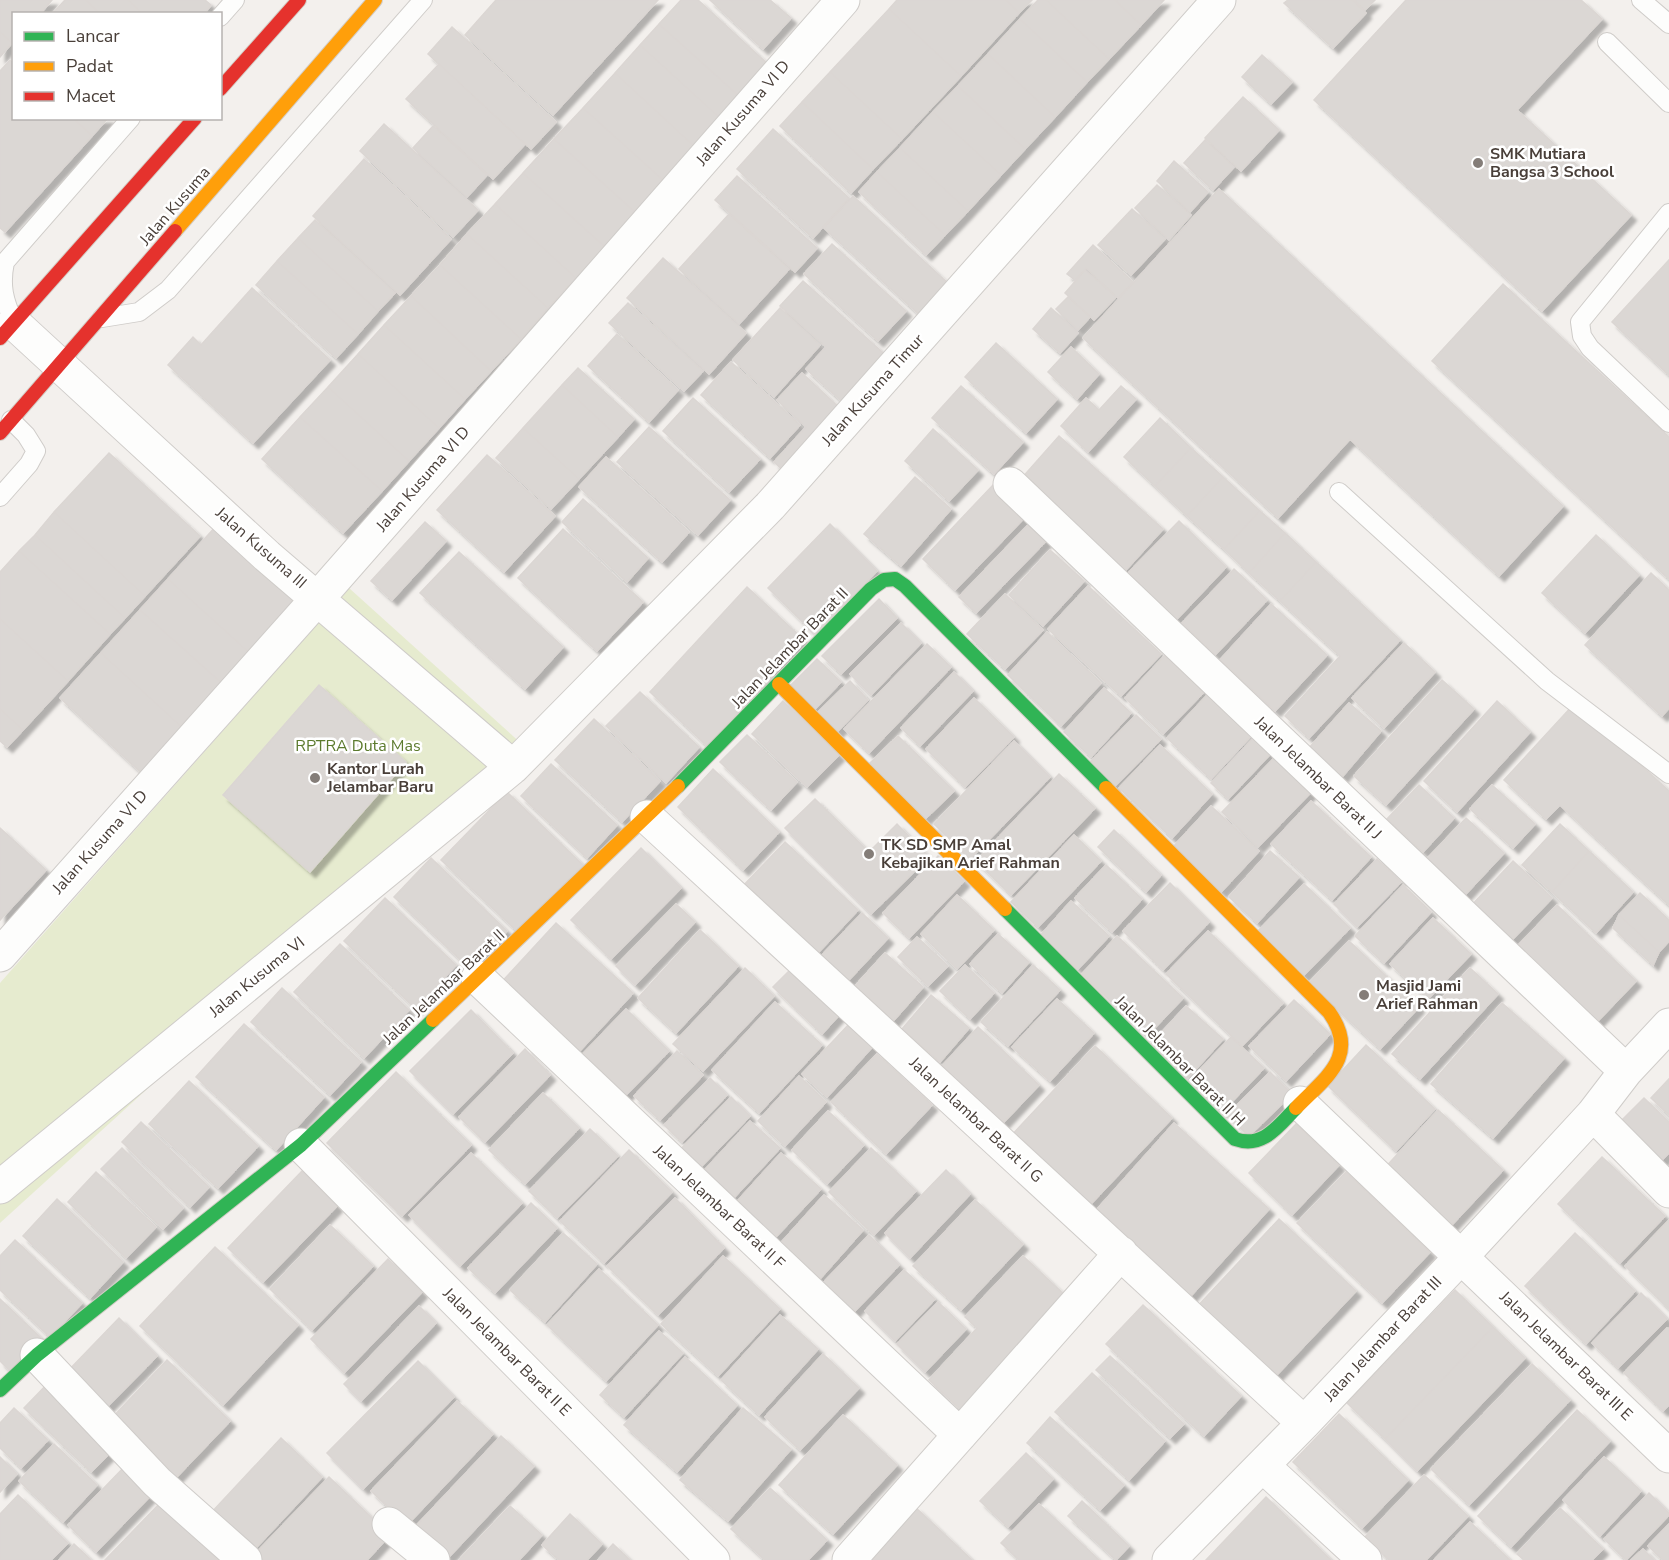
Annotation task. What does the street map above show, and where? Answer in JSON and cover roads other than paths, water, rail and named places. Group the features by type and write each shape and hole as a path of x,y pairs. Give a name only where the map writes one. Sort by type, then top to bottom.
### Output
{"street":[{"path":"222,87 299,0"},
{"name":"Jalan Kusuma","path":"6,427 375,0"},
{"name":"Jalan Kusuma VI D","path":"0,955 318,598 843,0"},
{"name":"Jalan Kusuma Timur","path":"513,766 770,506 1219,0"},
{"path":"7,331 193,120"},
{"name":"Jalan Kusuma III","path":"7,331 60,365 267,556 513,766"},
{"name":"Jalan Jelambar Barat II J","path":"1010,484 1626,1071"},
{"name":"Jalan Jelambar Barat II H","path":"779,684 1235,1139 1245,1143 1265,1138 1338,1061 1342,1039 1340,1027 1329,1012 905,586 896,579 884,580"},
{"name":"Jalan Jelambar Barat II","path":"0,1390 37,1355 301,1145 647,817 871,589 884,580"},
{"name":"Jalan Kusuma VI","path":"0,1187 513,766"},
{"name":"Jalan Jelambar Barat II G","path":"647,817 1304,1423"},
{"name":"Jalan Jelambar Barat II F","path":"478,978 960,1436"},
{"name":"Jalan Jelambar Barat III","path":"1169,1560 1263,1466 1460,1258 1593,1114 1626,1071 1669,1025"},
{"name":"Jalan Jelambar Barat III E","path":"1300,1102 1460,1258 1496,1289 1669,1456"},
{"path":"1593,1114 1669,1191"},
{"name":"Jalan Jelambar Barat II E","path":"301,1145 713,1560"},
{"path":"849,1560 1121,1253"},
{"path":"37,1355 157,1482 245,1560"},
{"path":"1263,1466 1365,1560"},
{"path":"389,1524 433,1560"}],"lane":[{"path":"222,14 235,0"},
{"path":"101,318 139,312 168,290 423,0"},
{"path":"1641,0 1669,24"},
{"path":"1607,42 1669,103"},
{"path":"7,331 0,276 5,262 129,120"},
{"path":"1669,213 1580,322 1582,336 1590,348 1669,423"},
{"path":"0,497 29,464 36,451 26,435 6,427"},
{"path":"1339,492 1547,681 1669,774"}],"place":[{"name":"SMK Mutiara Bangsa 3 School","path":"1478,163"},
{"name":"Kantor Lurah Jelambar Baru","path":"315,778"},
{"name":"TK SD SMP Amal Kebajikan Arief Rahman","path":"869,854"},
{"name":"Masjid Jami Arief Rahman","path":"1364,995"}],"park label":[{"name":"RPTRA Duta Mas","path":"358,746"}]}
